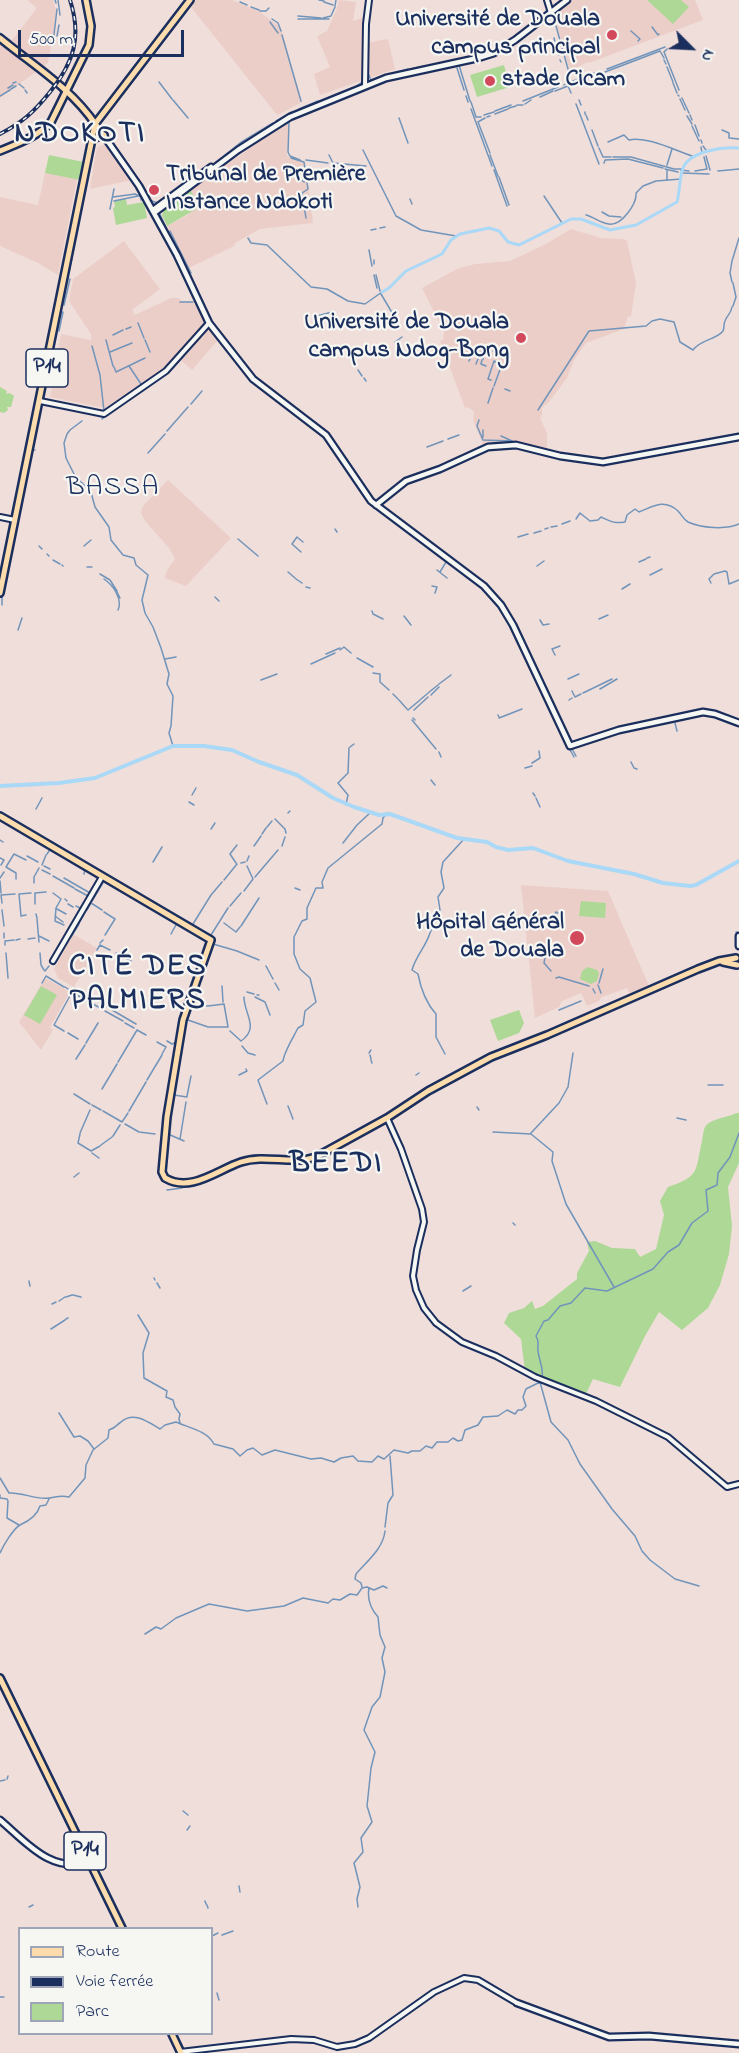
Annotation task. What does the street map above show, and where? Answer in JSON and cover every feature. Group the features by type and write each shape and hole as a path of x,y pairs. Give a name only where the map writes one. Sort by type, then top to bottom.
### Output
{"main road":[{"path":"0,152 28,140 51,122 90,40 90,18 86,0"},
{"name":"P14","path":"0,593 98,122 193,0"},
{"path":"153,211 261,134 290,117 365,85 417,69 494,51 516,38 566,0"},
{"path":"0,36 66,89 98,122 153,211 209,323 254,380 326,435 364,492 376,505 480,582 496,599 513,625 570,746 628,728 703,712 739,723"},
{"path":"94,140 105,135"},
{"path":"376,505 406,481 488,447 516,445 566,458 603,462 739,437"},
{"path":"0,816 211,940 183,1020 165,1135 162,1169 165,1178 176,1182 199,1180 243,1161 265,1158 308,1159 320,1155 387,1118 428,1091 491,1057 722,961 738,962 739,936"},
{"name":"P14","path":"0,1678 121,1927"},
{"path":"0,1820 43,1856 60,1863 80,1865 90,1861"},
{"path":"517,2003 609,2037 649,2036 739,2044"},
{"path":"172,2035 181,2052"}],"street":[{"path":"365,85 366,24 369,0"},
{"path":"547,0 551,12"},
{"path":"40,401 104,414 166,371 209,323"},
{"path":"0,517 15,520"},
{"path":"53,961 102,877"},
{"path":"387,1118 401,1149 422,1209 424,1222 413,1276 424,1308 436,1323 462,1342 496,1356 535,1377 596,1401 668,1437 727,1487 739,1484"},
{"path":"181,2052 291,2039 314,2040 336,2047 355,2044 378,2032 434,1992 464,1978 478,1980 517,2003"}],"shaded area":[{"path":"27,0 53,0 57,14 48,63 0,98 0,38 9,44 37,8"},
{"path":"196,0 232,0 260,12 281,28 302,102 277,115 191,7"},
{"path":"339,0 356,2 353,21 365,17 365,43 388,39 395,69 320,95 314,74 330,67 317,36 327,31"},
{"name":"Université de Douala campus principal","path":"573,0 695,0 703,20 588,62 570,71 554,16"},
{"path":"289,121 287,156 305,162 313,223 260,229 235,243 234,246 189,268 167,226 188,215 197,200 190,190"},
{"path":"107,143 132,180 90,189 96,152 98,147"},
{"path":"45,173 77,179 58,275 0,246 0,197 38,205"},
{"name":"Université de Douala campus Ndog-Bong","path":"571,229 601,238 627,241 636,283 631,317 628,316 624,329 586,343 574,360 567,378 542,408 540,418 547,433 547,448 520,442 483,445 473,420 474,412 468,407 465,408 440,341 443,340 444,332 422,288 459,268 510,261"},
{"path":"124,241 160,289 132,310 135,315 171,298 194,302 200,307 208,326 218,340 192,370 176,356 166,366 105,408 50,397 61,334 91,340 91,334 69,301 73,279"},
{"path":"168,480 231,538 186,586 165,578 167,570 175,559 141,513 143,506"},
{"name":"Hôpital Général de Douala","path":"521,885 608,891 649,986 630,994 627,988 602,997 599,1001 587,1006 581,993 562,1001 559,1007 535,1018"},
{"path":"73,934 97,948 74,987 58,978 54,969"},
{"path":"45,978 70,992 50,1027 53,1030 41,1050 19,1022"}],"green space":[{"path":"647,0 681,0 689,7 673,24"},
{"name":"stade Cicam","path":"504,65 510,87 477,97 470,75"},
{"path":"49,155 84,162 80,180 45,173"},
{"path":"190,190 197,200 198,208 167,226 162,215 164,210"},
{"path":"126,199 127,205 144,202 147,218 116,225 114,201"},
{"path":"0,387 7,391 6,394 10,393 14,396 11,407 7,407 8,410 4,413 0,412"},
{"path":"581,901 606,903 605,918 579,916"},
{"path":"588,967 599,973 597,981 591,984 580,979 582,971"},
{"path":"41,986 57,995 40,1024 24,1015"},
{"path":"519,1010 524,1023 519,1033 498,1041 490,1020"},
{"path":"739,1113 739,1163 728,1187 732,1226 729,1254 720,1285 708,1308 682,1330 659,1312 620,1387 593,1379 586,1394 551,1383 525,1371 521,1339 504,1323 509,1313 524,1308 532,1301 535,1309 543,1306 577,1279 577,1273 589,1251 587,1242 595,1241 612,1248 635,1249 640,1257 656,1249 664,1215 660,1201 668,1187 686,1180 694,1172 705,1127 715,1120"}],"waterway":[{"path":"58,0 60,15"},
{"path":"319,0 324,1"},
{"path":"335,6 336,0"},
{"path":"545,0 547,8"},
{"path":"240,2 247,5"},
{"path":"324,2 333,5"},
{"path":"186,11 191,5"},
{"path":"251,7 259,10"},
{"path":"323,18 331,16 335,7"},
{"path":"260,11 266,11 269,8"},
{"path":"53,43 57,9"},
{"path":"152,56 185,13"},
{"path":"298,16 321,18"},
{"path":"272,19 278,23 281,31"},
{"path":"298,19 329,19"},
{"path":"270,22 278,33"},
{"path":"57,36 59,25"},
{"path":"526,29 529,26"},
{"path":"556,26 570,76"},
{"path":"652,27 659,34"},
{"path":"631,31 640,39 638,41"},
{"path":"0,33 11,41"},
{"path":"282,35 301,101"},
{"path":"554,38 555,42"},
{"path":"11,42 19,48"},
{"path":"483,54 502,46"},
{"path":"557,47 559,55"},
{"path":"607,69 665,47"},
{"path":"667,49 664,52 679,90"},
{"path":"605,72 660,51 664,58"},
{"path":"475,56 481,54"},
{"path":"112,107 151,57"},
{"path":"664,60 666,64"},
{"path":"459,65 470,101"},
{"path":"411,69 424,66"},
{"path":"667,67 673,82"},
{"path":"457,68 464,90"},
{"path":"398,72 408,69"},
{"path":"367,71 371,80"},
{"path":"591,74 598,72"},
{"path":"388,75 393,73"},
{"path":"573,81 590,75"},
{"path":"575,83 596,75"},
{"path":"378,79 385,76"},
{"path":"564,85 567,80"},
{"path":"159,82 172,99"},
{"path":"357,86 362,82"},
{"path":"673,83 677,93"},
{"path":"19,84 24,88"},
{"path":"8,88 13,85"},
{"path":"11,89 16,86"},
{"path":"555,91 568,86 571,93"},
{"path":"523,101 558,87"},
{"path":"320,101 352,88"},
{"path":"0,96 10,90"},
{"path":"540,97 553,91"},
{"path":"466,96 468,102"},
{"path":"682,98 689,113"},
{"path":"680,99 685,110"},
{"path":"173,100 188,118"},
{"path":"525,104 531,100"},
{"path":"579,100 581,105"},
{"path":"299,109 318,101"},
{"path":"471,102 476,117 481,117"},
{"path":"576,104 599,164"},
{"path":"495,111 511,105"},
{"path":"517,105 523,105"},
{"path":"509,108 516,106"},
{"path":"471,109 492,166"},
{"path":"495,114 508,109"},
{"path":"276,121 292,112"},
{"path":"484,115 494,112"},
{"path":"586,115 588,120"},
{"path":"690,115 692,120"},
{"path":"687,116 692,124"},
{"path":"399,118 408,143"},
{"path":"485,118 478,122 490,153"},
{"path":"213,165 240,143 273,123"},
{"path":"289,123 288,152 290,156 300,160"},
{"path":"695,125 699,136"},
{"path":"692,126 699,141"},
{"path":"592,130 598,146"},
{"path":"722,130 729,133 729,138 739,139"},
{"path":"608,142 624,135 629,140 652,142 692,156"},
{"path":"703,146 706,150"},
{"path":"701,147 702,153"},
{"path":"116,148 119,152"},
{"path":"599,148 603,157 611,157"},
{"path":"382,292 406,271 442,254 451,240 460,234 489,228 499,231 508,242 519,245 571,219 581,219 610,230 636,225 677,202 683,168 692,158 716,149 739,148"},
{"path":"667,165 672,149"},
{"path":"363,150 396,216 421,230 456,236"},
{"path":"120,153 130,167"},
{"path":"329,155 333,163 366,166"},
{"path":"490,155 498,176"},
{"path":"706,156 710,170"},
{"path":"613,157 631,157 674,169"},
{"path":"695,171 707,169 704,157"},
{"path":"291,158 304,162 308,189 302,193 306,218"},
{"path":"604,163 605,160 628,159 663,168"},
{"path":"306,160 328,163"},
{"path":"130,168 141,184"},
{"path":"287,168 304,182 307,178"},
{"path":"665,169 678,172"},
{"path":"675,169 682,169"},
{"path":"718,171 739,169"},
{"path":"494,170 507,206"},
{"path":"667,170 667,180"},
{"path":"681,170 689,171"},
{"path":"682,173 709,174"},
{"path":"499,177 509,205"},
{"path":"586,215 614,224 628,213 636,193 643,186 656,181 681,179"},
{"path":"110,209 114,189"},
{"path":"113,197 135,194 141,197 141,200"},
{"path":"69,272 84,196"},
{"path":"114,201 138,196"},
{"path":"544,196 562,223"},
{"path":"410,199 412,204"},
{"path":"152,201 158,203"},
{"path":"159,212 166,228"},
{"path":"602,212 609,216 621,217"},
{"path":"380,228 385,227"},
{"path":"371,230 376,229"},
{"path":"167,231 179,254"},
{"path":"170,231 191,273"},
{"path":"248,238 251,243 267,245 311,287 327,289 348,301 365,304 382,292"},
{"path":"732,261 739,238"},
{"path":"369,250 372,266"},
{"path":"181,258 187,270"},
{"path":"732,261 730,273 732,282"},
{"path":"374,275 377,288"},
{"path":"376,275 380,291"},
{"path":"64,305 70,279"},
{"path":"733,283 736,297 733,306"},
{"path":"381,294 397,321"},
{"path":"53,314 56,302"},
{"path":"180,302 193,302"},
{"path":"538,410 589,331 646,326 660,319 674,322 680,342 693,350 723,331 724,322 732,307"},
{"path":"59,331 63,312"},
{"path":"317,316 332,312"},
{"path":"212,322 225,339"},
{"path":"138,323 144,338"},
{"path":"126,329 131,327"},
{"path":"113,335 123,330"},
{"path":"161,377 205,330"},
{"path":"395,342 402,337"},
{"path":"106,340 113,366"},
{"path":"145,340 150,352"},
{"path":"226,341 233,350"},
{"path":"110,352 132,343"},
{"path":"409,344 416,354"},
{"path":"92,346 100,375 104,411 156,375"},
{"path":"472,354 473,350"},
{"path":"493,351 499,354"},
{"path":"479,357 481,352"},
{"path":"483,359 484,355"},
{"path":"469,361 471,357"},
{"path":"114,367 116,372 145,358"},
{"path":"476,364 478,359"},
{"path":"482,360 481,364 486,366"},
{"path":"491,380 488,379 494,361 502,364 494,386"},
{"path":"129,366 141,384"},
{"path":"157,374 167,367"},
{"path":"358,370 362,376"},
{"path":"132,397 152,383"},
{"path":"488,403 493,388"},
{"path":"505,389 510,391"},
{"path":"191,404 202,391"},
{"path":"102,419 129,399"},
{"path":"287,402 310,419"},
{"path":"167,431 188,407"},
{"path":"312,420 320,426"},
{"path":"479,420 477,426 483,440 512,441 501,436"},
{"path":"82,421 67,434 64,443 66,458 75,476 91,492 95,507 109,527 111,540 123,555 134,558 136,565 148,575 142,600 169,674 167,684 173,696 169,733 173,746"},
{"path":"323,428 330,436"},
{"path":"483,430 483,437"},
{"path":"148,453 165,434"},
{"path":"448,439 459,435"},
{"path":"331,438 343,455"},
{"path":"427,447 443,441"},
{"path":"493,445 517,443 528,445"},
{"path":"529,445 543,449"},
{"path":"475,450 480,448"},
{"path":"29,463 33,450 35,450"},
{"path":"24,490 29,465"},
{"path":"21,505 23,491"},
{"path":"380,505 390,497"},
{"path":"576,519 580,513 590,521 601,517 610,521 625,522 627,515 635,509 639,512 663,504 673,507 688,522 700,526 721,528 739,524"},
{"path":"562,524 570,521"},
{"path":"551,527 557,526"},
{"path":"534,533 541,531"},
{"path":"518,537 528,534"},
{"path":"301,552 292,544 297,537 303,542"},
{"path":"238,539 258,556"},
{"path":"84,546 91,540"},
{"path":"39,546 42,549"},
{"path":"639,562 646,559"},
{"path":"53,560 60,564"},
{"path":"440,572 449,561"},
{"path":"537,566 544,561"},
{"path":"87,567 92,567"},
{"path":"650,575 662,569"},
{"path":"437,570 447,578"},
{"path":"711,583 709,579 714,574 725,571 729,584 739,580"},
{"path":"288,572 295,578"},
{"path":"100,574 110,580 117,591"},
{"path":"475,576 489,587"},
{"path":"104,579 116,593 119,601 118,610"},
{"path":"296,579 302,583"},
{"path":"622,589 630,584"},
{"path":"432,586 437,587 435,593"},
{"path":"306,587 310,588"},
{"path":"491,589 502,603"},
{"path":"117,592 120,598"},
{"path":"2,594 2,605"},
{"path":"215,597 219,601"},
{"path":"505,607 511,617"},
{"path":"372,611 373,614 383,619"},
{"path":"599,619 608,615"},
{"path":"404,616 411,625"},
{"path":"18,630 22,618"},
{"path":"540,620 543,625 549,624"},
{"path":"555,655 552,649 560,646"},
{"path":"340,650 344,647 351,653"},
{"path":"326,654 340,648"},
{"path":"311,664 335,653"},
{"path":"165,659 176,657"},
{"path":"357,658 373,667"},
{"path":"373,673 380,674 380,682 389,690"},
{"path":"261,680 277,674"},
{"path":"568,679 579,674"},
{"path":"439,684 451,675"},
{"path":"583,693 612,679"},
{"path":"600,689 617,679"},
{"path":"428,693 438,685"},
{"path":"431,695 439,687"},
{"path":"572,691 575,697 581,694"},
{"path":"393,694 398,699"},
{"path":"421,699 427,694"},
{"path":"414,710 428,697"},
{"path":"399,700 407,709"},
{"path":"408,710 420,700"},
{"path":"499,718 522,709"},
{"path":"412,720 436,749"},
{"path":"675,723 677,731"},
{"path":"350,747 354,744"},
{"path":"0,786 59,783 95,778 173,746 204,746 232,750 297,775 333,798 354,807 379,815 390,814 457,838 487,842 508,850 533,848 568,861 634,874 663,883 690,886 696,885 739,861"},
{"path":"568,746 574,757"},
{"path":"571,747 576,756"},
{"path":"346,804 348,795 338,783 348,773 349,748"},
{"path":"532,763 540,758 539,751"},
{"path":"439,752 441,757"},
{"path":"631,762 637,769"},
{"path":"525,768 532,766"},
{"path":"431,780 435,785"},
{"path":"192,795 196,788"},
{"path":"36,809 42,798"},
{"path":"536,798 540,807"},
{"path":"189,802 194,805"},
{"path":"343,843 371,812"},
{"path":"0,813 4,815"},
{"path":"267,1104 258,1080 283,1061 298,1028 303,1025 305,1011 316,1002 310,978 300,969 294,954 294,937 302,921 307,919 307,908 316,888 323,888 322,882 328,868 382,824 387,813"},
{"path":"275,819 286,833"},
{"path":"267,827 272,821"},
{"path":"211,829 215,823"},
{"path":"18,824 23,826"},
{"path":"262,834 266,828"},
{"path":"28,829 92,867"},
{"path":"254,846 261,836"},
{"path":"282,846 285,837"},
{"path":"445,1054 436,1037 436,1014 424,996 418,974 412,970 440,910 438,897 444,888 441,872 443,862 464,839"},
{"path":"230,854 237,845"},
{"path":"153,862 162,847"},
{"path":"47,854 51,848"},
{"path":"255,877 278,850"},
{"path":"16,879 16,873 6,867 14,854 26,860"},
{"path":"230,854 236,863"},
{"path":"42,865 46,855"},
{"path":"27,856 38,862"},
{"path":"247,861 249,856"},
{"path":"0,858 4,860 1,865"},
{"path":"241,863 245,862"},
{"path":"224,880 237,864"},
{"path":"44,866 50,869"},
{"path":"244,891 253,879 247,866"},
{"path":"34,883 34,877 39,868"},
{"path":"84,874 85,869"},
{"path":"42,870 50,874"},
{"path":"0,878 4,872"},
{"path":"53,876 74,888"},
{"path":"109,876 122,884"},
{"path":"64,878 90,893"},
{"path":"0,881 1,893"},
{"path":"92,901 104,881"},
{"path":"193,924 222,882"},
{"path":"295,888 300,890"},
{"path":"75,889 88,896"},
{"path":"134,891 161,907"},
{"path":"35,904 35,893 46,892"},
{"path":"26,915 21,916 19,894 31,893"},
{"path":"53,893 61,899 56,908 55,921 64,925"},
{"path":"230,906 241,893"},
{"path":"2,903 1,895 15,894"},
{"path":"241,926 259,898"},
{"path":"87,910 91,903 102,910"},
{"path":"68,904 73,907"},
{"path":"76,906 80,908"},
{"path":"204,933 211,935 228,908"},
{"path":"57,909 66,914"},
{"path":"164,909 184,921"},
{"path":"2,910 4,926"},
{"path":"104,912 115,919 105,935"},
{"path":"553,919 556,912 558,913"},
{"path":"36,914 37,918"},
{"path":"55,916 63,922"},
{"path":"79,923 83,916"},
{"path":"37,919 39,942"},
{"path":"185,921 192,925"},
{"path":"549,928 552,922"},
{"path":"171,934 177,923"},
{"path":"224,923 236,932 240,927"},
{"path":"71,937 79,924"},
{"path":"4,933 4,938"},
{"path":"39,936 49,941"},
{"path":"28,939 35,938"},
{"path":"16,940 20,939"},
{"path":"5,945 5,941 14,940"},
{"path":"100,943 103,940"},
{"path":"202,975 213,944 259,960"},
{"path":"97,950 100,945 110,950"},
{"path":"546,952 544,963 551,971"},
{"path":"6,953 8,978"},
{"path":"40,953 44,970"},
{"path":"116,953 131,961"},
{"path":"45,971 49,966"},
{"path":"266,966 273,979"},
{"path":"599,983 603,969"},
{"path":"42,983 46,976 64,987"},
{"path":"193,1002 201,977"},
{"path":"556,978 589,986"},
{"path":"275,983 279,990"},
{"path":"598,985 601,993"},
{"path":"222,986 223,1002"},
{"path":"65,987 71,991"},
{"path":"75,988 95,999"},
{"path":"593,989 595,993"},
{"path":"64,1031 54,1025 72,992"},
{"path":"247,992 254,994"},
{"path":"77,995 91,1003"},
{"path":"230,1031 241,1041 247,1036 250,1020 244,997"},
{"path":"255,997 265,1002 270,1015"},
{"path":"97,1000 104,1005"},
{"path":"559,1010 581,1001"},
{"path":"93,1004 102,1009"},
{"path":"189,1013 192,1004"},
{"path":"188,1020 208,1027 228,1027 224,1004 195,1005"},
{"path":"107,1007 136,1024"},
{"path":"105,1011 123,1021"},
{"path":"86,1043 98,1023"},
{"path":"125,1023 134,1028"},
{"path":"178,1036 179,1026"},
{"path":"118,1062 137,1030 146,1035"},
{"path":"185,1030 174,1095 187,1097"},
{"path":"68,1033 78,1039"},
{"path":"167,1041 172,1044 177,1042"},
{"path":"157,1042 166,1047 162,1054"},
{"path":"76,1059 85,1045"},
{"path":"242,1046 248,1053 255,1055"},
{"path":"531,1133 559,1103 568,1087 573,1053"},
{"path":"147,1080 162,1055"},
{"path":"370,1055 371,1059"},
{"path":"102,1089 117,1064"},
{"path":"239,1075 247,1071 246,1069"},
{"path":"187,1096 191,1076"},
{"path":"129,1111 146,1082"},
{"path":"708,1085 723,1085"},
{"path":"433,1092 443,1086"},
{"path":"74,1094 90,1104"},
{"path":"413,1105 425,1097"},
{"path":"169,1125 173,1099"},
{"path":"180,1139 186,1102"},
{"path":"92,1105 101,1110"},
{"path":"288,1106 293,1119"},
{"path":"80,1133 90,1110"},
{"path":"103,1111 122,1122"},
{"path":"122,1122 128,1113"},
{"path":"677,1118 686,1120"},
{"path":"362,1135 387,1122"},
{"path":"125,1124 139,1132 155,1134"},
{"path":"113,1136 120,1125"},
{"path":"493,1132 531,1134 553,1152 552,1161 566,1204 614,1287"},
{"path":"542,1378 536,1336 544,1321 548,1320 560,1306 571,1303 585,1288 607,1291 653,1269 668,1252 679,1245 692,1223 708,1211 706,1190 717,1185 718,1173 730,1157 739,1133"},
{"path":"80,1134 78,1143 91,1151 100,1146"},
{"path":"168,1134 184,1141"},
{"path":"101,1145 112,1137"},
{"path":"92,1153 99,1158"},
{"path":"74,1177 79,1173"},
{"path":"167,1190 182,1188"},
{"path":"29,1281 30,1286"},
{"path":"157,1283 160,1288"},
{"path":"463,1291 471,1286"},
{"path":"66,1297 72,1295"},
{"path":"73,1295 81,1297"},
{"path":"59,1301 65,1297"},
{"path":"52,1304 56,1302"},
{"path":"138,1315 149,1333 143,1353 144,1378 167,1391 166,1397 173,1400 180,1414 180,1423"},
{"path":"51,1329 65,1320"},
{"path":"540,1382 551,1422 568,1440 580,1464 612,1509 635,1536 642,1551 675,1579 699,1586"},
{"path":"0,1478 9,1493 44,1498 69,1497 85,1478 86,1465 93,1450 108,1438 109,1430 131,1417 151,1423 160,1429 176,1422 203,1433 214,1444 233,1449 240,1456 253,1448 262,1455 275,1450 334,1462 353,1456 358,1461 372,1462 378,1456 384,1459 394,1450 408,1453 420,1451 426,1446 432,1448 437,1442 448,1442 453,1438 458,1441 462,1440 465,1430 478,1425 483,1417 498,1416 507,1410 515,1414 518,1410 522,1410 526,1406 523,1397 526,1389 540,1382"},
{"path":"59,1413 74,1437 80,1436 94,1449"},
{"path":"385,1527 388,1503 393,1495 390,1456"},
{"path":"0,1495 0,1498 8,1501 7,1518 19,1525"},
{"path":"0,1553 14,1530 32,1518 40,1506 46,1505 49,1499"},
{"path":"362,1587 361,1583 355,1579 356,1574 378,1549 385,1531"},
{"path":"362,1588 367,1587 374,1590 383,1586 387,1588"},
{"path":"145,1634 156,1627 161,1629 176,1618 209,1604 247,1611 284,1606 303,1598 328,1603 333,1599 340,1600 350,1594 357,1595 362,1588"},
{"path":"358,1907 360,1887 354,1863 363,1852 361,1838 372,1822 367,1806 375,1752 364,1730 372,1707 380,1697 385,1672 382,1658 385,1647 380,1635 378,1617 370,1604 369,1588"},
{"path":"0,1781 5,1780"},
{"path":"183,1811 188,1815"},
{"path":"187,1830 190,1826"},
{"path":"239,1886 240,1892"},
{"path":"29,1907 33,1905"},
{"path":"222,1935 233,1931"},
{"path":"213,1936 218,1933"},
{"path":"217,1993 219,2000"}],"railway":[{"path":"0,134 22,121 33,111 65,70 74,49 75,37 74,13 70,0"}],"place":[{"name":"Université de Douala campus principal","path":"612,35"},
{"name":"stade Cicam","path":"490,81"},
{"name":"Tribunal de Première Instance Ndokoti","path":"154,190"},
{"name":"Université de Douala campus Ndog-Bong","path":"521,338"},
{"name":"Hôpital Général de Douala","path":"577,938"}],"district":[{"name":"NDOKOTI","path":"80,136"},
{"name":"BASSA","path":"113,490"},
{"name":"CITÉ DES PALMIERS","path":"138,986"},
{"name":"BEEDI","path":"336,1166"}]}
